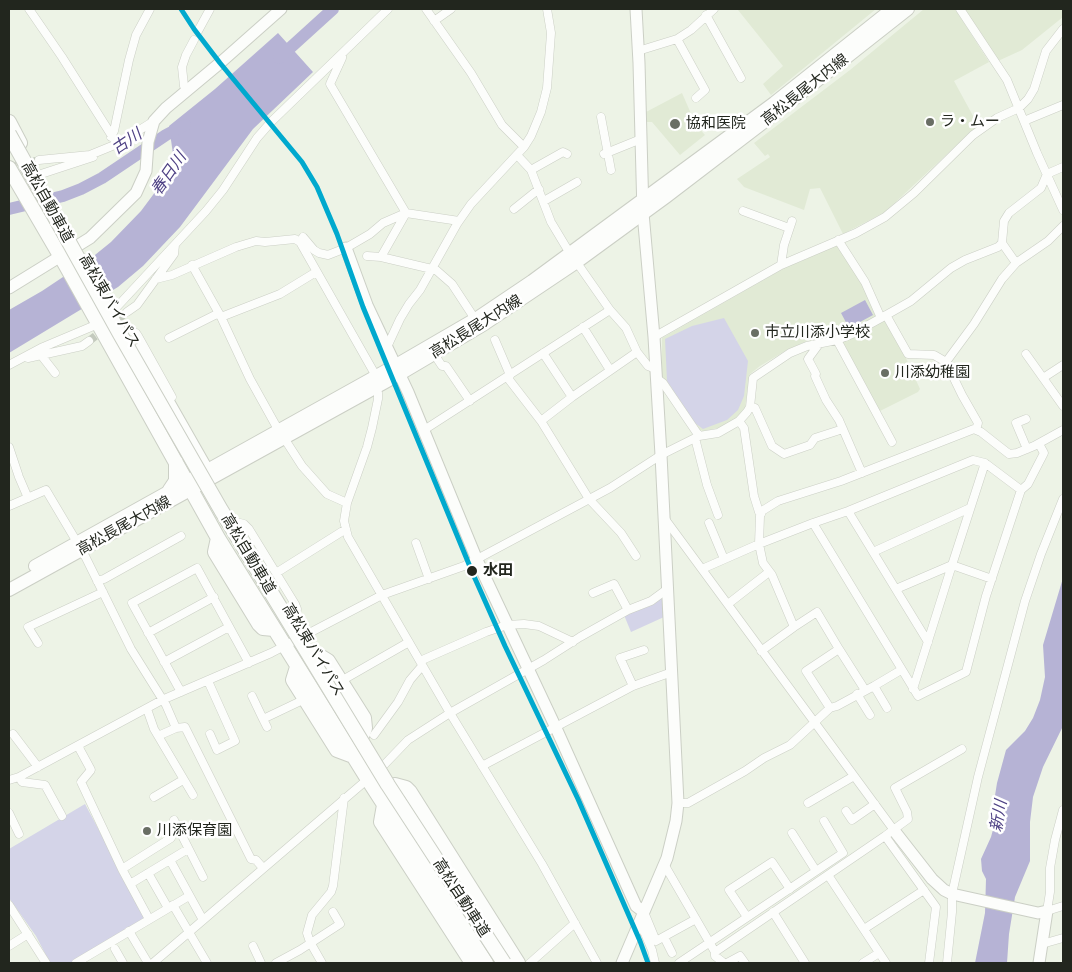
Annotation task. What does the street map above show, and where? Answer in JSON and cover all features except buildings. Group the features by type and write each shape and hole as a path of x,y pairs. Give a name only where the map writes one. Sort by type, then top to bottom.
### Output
{"highway":[{"name":"高松東バイパス","path":"9,122 80,250 117,309 125,328 236,522 304,636 368,734 383,766 510,963"},
{"name":"高松自動車道","path":"9,134 120,334 221,510 388,785 504,963"},
{"name":"高松自動車道","path":"9,151 216,514 302,660 493,963"},
{"name":"高松東バイパス","path":"13,178 63,261 218,538 384,805 455,926 486,963"},
{"path":"170,490 176,481 176,462"},
{"path":"315,653 328,661 364,718 368,734"},
{"path":"297,666 293,680 337,750 353,756"},
{"path":"395,785 406,788 410,792 518,963"},
{"path":"455,926 472,963"}],"main road":[{"name":"高松長尾大内線","path":"398,369 434,354 483,325 573,257 644,199 774,104 892,9"},
{"name":"高松長尾大内線","path":"9,580 79,546 398,369 532,281 643,213 785,106 908,9"},
{"name":"高松長尾大内線","path":"9,590 170,490 189,485"}],"street":[{"path":"29,9 117,144"},
{"path":"111,137 136,35 150,9"},
{"path":"198,31 210,9"},
{"path":"39,160 90,155 117,144 152,125 166,108 281,9"},
{"path":"117,309 223,190 257,138 271,122 388,9"},
{"path":"426,9 470,73 502,125 524,147"},
{"path":"434,21 451,9"},
{"path":"387,347 409,304 420,290 458,221 524,147 531,136 548,88 551,33 547,9"},
{"path":"622,963 664,864 672,840 678,803 654,337 643,213 642,139 636,9"},
{"path":"638,51 677,39 691,30 714,9"},
{"path":"960,9 1007,80 1063,210"},
{"path":"706,15 741,78"},
{"path":"654,337 781,265 856,233 885,217 914,193 973,135 997,118 1019,108 1031,95 1046,51 1063,29"},
{"path":"677,39 705,90 696,98"},
{"path":"186,91 182,67 186,54 194,40"},
{"path":"342,53 342,58 330,84 406,213"},
{"path":"1024,122 1063,105"},
{"path":"601,116 606,153 611,170"},
{"path":"9,288 63,261 80,250 136,193 146,171 152,125"},
{"path":"606,153 642,139"},
{"path":"39,177 90,158 108,148"},
{"path":"531,170 563,152 567,154"},
{"path":"517,154 531,170 551,222 573,257 610,310 626,328 637,352 663,383 697,437 707,485 718,515"},
{"path":"1016,263 1002,243 1004,221 1009,213 1041,188 1047,174 1063,167"},
{"path":"544,201 577,182"},
{"path":"514,209 539,189"},
{"path":"743,211 791,224 784,245 781,265"},
{"path":"381,257 406,213"},
{"path":"300,242 304,238 314,250 324,254 346,248 370,234 383,223 406,213 458,221"},
{"path":"946,362 974,324 1002,279 1016,263 1048,241 1063,226"},
{"path":"156,279 172,275 222,252 256,241 295,239 300,242 376,381 378,393 367,447 347,503 344,520 348,536 421,664 538,858 596,963"},
{"path":"838,240 908,354 934,355 946,362 978,423 976,430"},
{"path":"20,780 38,767 162,700 285,646 382,595 477,560 610,488 661,455 697,437 718,433 739,421 750,407 753,378 790,353 807,346 837,340 852,334 912,301 951,268 965,260 998,247 1002,243"},
{"path":"117,309 137,305 174,254 176,245"},
{"path":"346,248 367,305 398,369 477,560 527,670 556,728 636,906 656,941 696,919"},
{"path":"367,256 381,257 436,270 452,284 475,319"},
{"path":"192,265 220,315 249,377 302,466 314,482 327,494 347,503"},
{"path":"169,338 220,315 280,294 316,272"},
{"path":"424,430 610,310"},
{"path":"9,365 96,320"},
{"path":"583,327 610,370"},
{"path":"495,340 509,376 541,421 589,499 621,533 636,556"},
{"path":"837,340 892,442"},
{"path":"21,360 82,346 89,341"},
{"path":"819,344 808,359 826,400 843,429 862,473"},
{"path":"541,421 637,352"},
{"path":"543,353 572,397"},
{"path":"434,354 442,366 446,366 470,401"},
{"path":"1026,354 1063,406"},
{"path":"42,355 55,373"},
{"path":"1043,378 1063,365"},
{"path":"750,407 755,408 772,446 784,454 810,445 815,438 843,429"},
{"path":"1026,419 1016,423 1027,449"},
{"path":"739,421 744,428 754,496 761,514"},
{"path":"794,627 763,563 758,544 761,514 768,506 862,473 965,432 976,430 981,432 1009,454 1018,453 1039,444 1063,430"},
{"path":"813,523 918,696 966,672 992,579 1021,490 1028,484 1044,453 1039,444"},
{"path":"9,447 28,498"},
{"path":"702,569 758,544 848,511 973,460 985,463 1021,490"},
{"path":"913,689 985,463"},
{"path":"9,506 46,490 79,546 131,649 166,705 176,728"},
{"path":"947,963 952,912 978,777 1025,601 1063,499"},
{"path":"873,552 970,508"},
{"path":"848,511 928,642"},
{"path":"662,516 875,804 924,890 936,907 929,963"},
{"path":"236,522 244,524 249,529 276,572 297,609 295,621"},
{"path":"709,523 724,559"},
{"path":"276,572 346,529"},
{"path":"97,581 104,579 181,536"},
{"path":"416,543 429,579"},
{"path":"896,589 952,565 992,579"},
{"path":"181,692 132,603 197,568 249,663"},
{"path":"728,604 769,572"},
{"path":"593,592 614,584 628,610"},
{"path":"153,963 383,766 408,740 450,713 628,610 650,601 666,590"},
{"path":"38,643 28,627 103,592"},
{"path":"148,633 214,597"},
{"path":"761,651 817,612 865,690"},
{"path":"368,734 398,702 421,664 486,632 507,625 524,624 540,626 573,642"},
{"path":"164,662 229,628"},
{"path":"341,681 409,642"},
{"path":"830,708 806,671 839,649"},
{"path":"633,686 620,658 644,650"},
{"path":"678,803 688,803 745,771 764,758 790,745 830,708 837,706 901,670"},
{"path":"482,766 633,686 672,672"},
{"path":"208,681 235,741 217,750 210,734"},
{"path":"874,686 887,708"},
{"path":"857,694 870,715"},
{"path":"252,696 267,727"},
{"path":"263,719 305,699"},
{"path":"147,709 158,736 193,794"},
{"path":"158,736 176,728 185,727 251,859 256,860 262,868"},
{"path":"13,734 38,767"},
{"path":"78,746 91,770 81,782 148,919"},
{"path":"715,952 892,833 908,819 908,812 895,788 962,749"},
{"path":"808,803 854,776"},
{"path":"9,780 20,780 45,785 62,816"},
{"path":"154,797 183,780"},
{"path":"322,963 307,933 312,915 334,886 344,798"},
{"path":"846,811 852,820 875,804"},
{"path":"1039,963 1042,944 1042,912 1063,810"},
{"path":"9,813 19,834"},
{"path":"174,820 203,877"},
{"path":"679,963 843,854 824,821"},
{"path":"792,833 816,871"},
{"path":"892,833 932,879 944,890 955,896 1042,912 1063,906"},
{"path":"122,869 171,838"},
{"path":"130,884 188,848"},
{"path":"170,860 203,920"},
{"path":"747,917 729,890 750,876 772,862 790,889"},
{"path":"664,864 715,952 715,956 725,963 740,956 745,963"},
{"path":"148,873 189,932 207,963"},
{"path":"828,875 886,963"},
{"path":"864,929 924,890"},
{"path":"76,963 189,896"},
{"path":"9,905 46,963"},
{"path":"276,963 300,950 310,942 342,926 333,912"},
{"path":"773,912 805,963"},
{"path":"642,917 655,963"},
{"path":"530,963 575,924"},
{"path":"129,931 148,963"},
{"path":"9,946 28,934"},
{"path":"664,937 672,952"},
{"path":"1042,944 1063,938"},
{"path":"252,946 261,963"},
{"path":"115,949 123,963"},
{"path":"863,963 879,953"}],"shaded area":[{"path":"876,9 771,95 763,84 783,66 738,10"},
{"path":"924,9 955,9 989,62 954,81 978,125 885,212 843,234 820,188 810,189 804,210 744,187 737,179 770,157 768,154 765,156 754,143 850,70"},
{"path":"963,9 1063,9 1063,17 1022,50 998,61"},
{"name":"協和医院","path":"682,93 696,125 705,135 680,155 652,122 647,122 646,112"},
{"name":"市立川添小学校","path":"837,243 862,284 877,316 855,328 825,339 807,341 785,351 760,366 750,374 745,408 741,414 718,428 703,431 697,429 664,381 662,374 662,338 795,262 797,263 810,257 809,254"},
{"path":"724,318 748,361 744,396 738,410 727,420 703,429 695,423 667,381 665,339 692,326"},
{"name":"川添幼稚園","path":"884,319 905,356 920,389 918,392 878,412 840,340"},
{"path":"662,595 664,617 631,632 624,615"},
{"path":"85,804 147,920 78,963 50,963 36,936 9,898 9,849"}],"water":[{"path":"278,33 313,72 253,129 180,227 143,266 118,287 9,353 9,310 42,291 90,259 111,242 141,211 182,156 173,154 169,126 215,89"},
{"path":"865,300 873,315 849,328 841,313"},
{"name":"新川","path":"1063,578 1063,726 1043,767 1033,797 1030,822 1030,861 1015,897 1009,934 1007,963 975,963 985,913 986,879 982,871 981,859 994,826 993,808 997,783 1006,750 1025,731 1033,718 1040,700 1045,677 1043,645"}],"waterway":[{"name":"春日川","path":"279,58 333,9"},
{"name":"古川","path":"9,209 63,196 81,189 102,178 166,135 185,125"}],"tunnel":[{"path":"9,168 39,160"},
{"path":"89,341 127,312"}],"transit line":[{"path":"181,9 220,63 302,162 317,187 337,234 363,307 473,574 578,799 648,963"}],"place":[{"name":"ラ・ムー","path":"930,122"},
{"name":"協和医院","path":"675,124"},
{"name":"市立川添小学校","path":"755,333"},
{"name":"川添幼稚園","path":"885,373"},
{"name":"水田","path":"472,571"},
{"name":"川添保育園","path":"147,831"}]}
